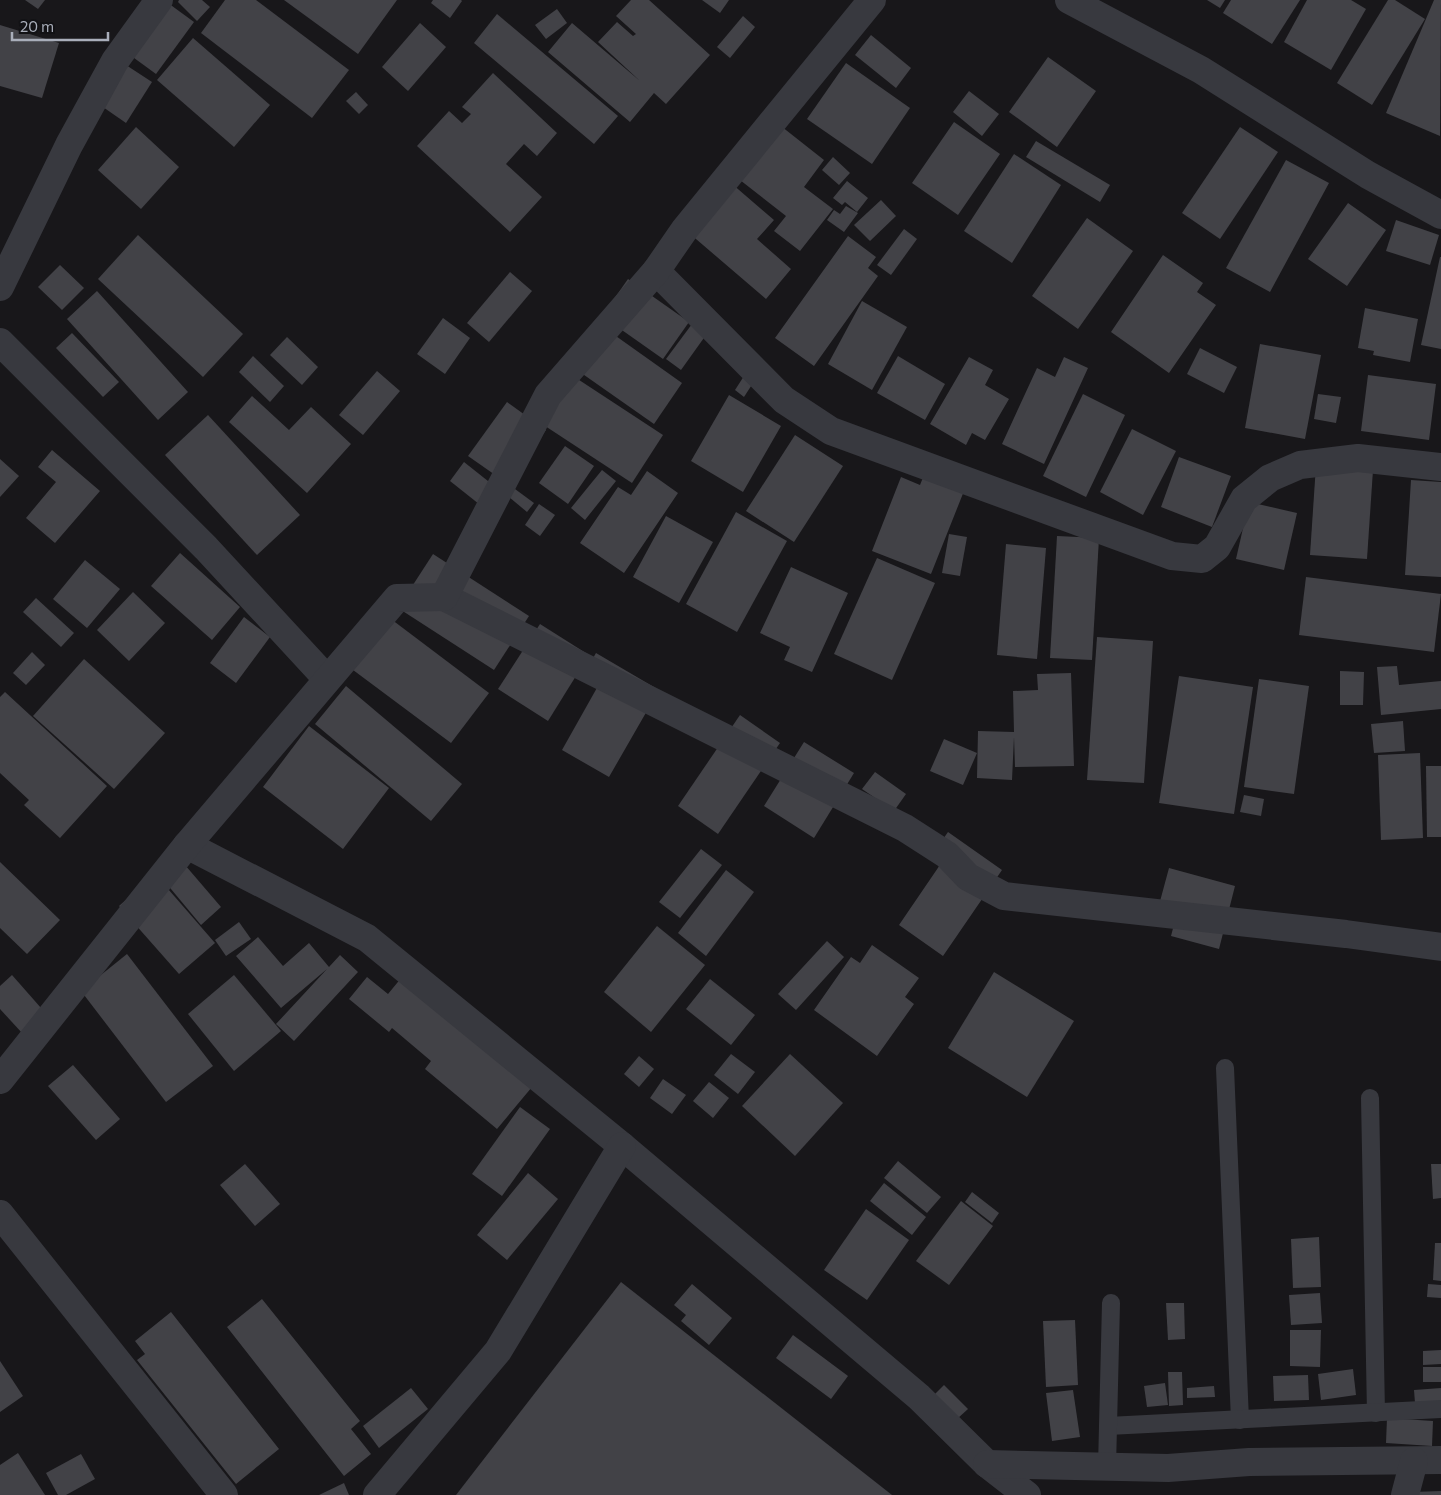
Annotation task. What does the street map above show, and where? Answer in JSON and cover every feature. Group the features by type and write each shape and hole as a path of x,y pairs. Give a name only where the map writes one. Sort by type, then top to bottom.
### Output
{"street":[{"path":"0,287 69,145 110,70 159,0"},
{"path":"444,597 548,396 656,271 685,230 872,0"},
{"path":"1069,0 1201,70 1368,175 1441,215"},
{"path":"656,271 784,400 831,431 1172,556 1202,559 1218,547 1244,498 1270,478 1300,465 1358,458 1441,467"},
{"path":"0,342 206,548 327,679"},
{"path":"0,1080 187,845 397,598 444,597 906,828 947,855 968,876 1004,896 1346,934 1441,947"},
{"path":"187,845 367,938 622,1146 919,1397 987,1464 1027,1495"},
{"path":"378,1495 498,1351 622,1146"},
{"path":"0,1214 224,1495"},
{"path":"987,1464 1168,1468 1249,1462 1441,1460"},
{"path":"1405,1495 1414,1461"}],"lane":[{"path":"1225,1068 1240,1420"},
{"path":"1370,1098 1376,1413"},
{"path":"1107,1467 1111,1303"},
{"path":"1108,1426 1441,1409"}],"building":[{"path":"25,0 45,0 38,9"},
{"path":"179,0 202,0 210,7 197,21 178,2"},
{"path":"225,0 256,0 349,70 312,118 201,33"},
{"path":"284,0 397,0 358,54"},
{"path":"433,0 462,1 450,18 431,3"},
{"path":"631,0 649,0 710,55 666,104 654,93 630,122 548,52 572,23 640,81 598,42 617,22 633,36 636,34 616,16"},
{"path":"702,0 729,0 720,13"},
{"path":"1207,0 1225,0 1220,8"},
{"path":"1231,0 1300,0 1272,44 1223,13"},
{"path":"1307,0 1351,0 1366,9 1331,70 1284,42"},
{"path":"1388,0 1395,0 1425,19 1372,105 1337,83"},
{"path":"1434,0 1441,0 1440,136 1386,113"},
{"path":"168,3 194,22 156,74 130,55"},
{"path":"557,9 567,23 546,39 535,25"},
{"path":"497,14 618,116 594,144 474,43"},
{"path":"743,16 755,27 730,58 717,47"},
{"path":"420,23 446,47 408,91 382,67"},
{"path":"0,25 59,43 42,98 0,86"},
{"path":"871,35 911,68 896,88 855,55"},
{"path":"193,38 270,105 234,147 157,80"},
{"path":"1048,57 1096,91 1057,147 1009,112"},
{"path":"846,63 910,108 872,164 807,119"},
{"path":"126,65 152,82 126,123 100,105"},
{"path":"493,73 557,133 537,156 524,144 506,164 542,197 510,232 417,146 449,111 462,123 471,114 462,107"},
{"path":"969,91 999,114 982,136 953,112"},
{"path":"356,92 368,105 359,114 346,101"},
{"path":"772,119 824,160 804,187 833,209 800,251 774,231 786,216 731,173"},
{"path":"954,122 1000,154 958,215 912,183"},
{"path":"136,127 179,167 141,209 98,170"},
{"path":"1240,127 1278,152 1220,239 1182,213"},
{"path":"1036,141 1110,185 1100,202 1026,157"},
{"path":"1014,154 1061,185 1012,263 964,231"},
{"path":"833,157 850,173 839,185 822,170"},
{"path":"1286,160 1329,183 1270,292 1226,268"},
{"path":"724,177 774,220 757,239 791,269 766,299 682,227"},
{"path":"847,181 868,198 857,212 845,202 842,205 833,198"},
{"path":"881,200 896,216 870,241 854,225"},
{"path":"1348,203 1386,230 1347,286 1308,259"},
{"path":"846,206 858,213 844,232 827,220 834,210 840,214"},
{"path":"1087,218 1133,251 1078,329 1032,296"},
{"path":"1396,220 1439,235 1430,265 1386,251"},
{"path":"904,229 917,239 891,275 877,265"},
{"path":"138,235 243,334 203,377 98,279"},
{"path":"848,236 876,257 868,268 878,276 814,366 775,338"},
{"path":"1163,255 1203,283 1197,292 1216,305 1169,373 1111,332"},
{"path":"1441,257 1441,349 1421,345"},
{"path":"60,265 84,288 62,310 38,287"},
{"path":"510,272 532,291 489,342 467,323"},
{"path":"628,279 689,322 663,359 602,316"},
{"path":"97,291 188,392 158,420 67,319"},
{"path":"862,301 907,327 872,390 828,364"},
{"path":"1365,308 1418,319 1410,362 1373,355 1374,351 1358,348"},
{"path":"443,318 470,338 445,374 417,354"},
{"path":"692,324 706,335 681,370 666,359"},
{"path":"606,329 682,383 654,424 577,370"},
{"path":"72,333 119,382 103,397 56,348"},
{"path":"287,337 318,367 302,385 270,355"},
{"path":"1260,344 1321,355 1305,439 1245,428"},
{"path":"1200,348 1237,367 1224,393 1187,374"},
{"path":"253,356 284,386 270,402 239,372"},
{"path":"898,356 945,384 925,420 877,393"},
{"path":"969,357 993,370 985,385 1009,399 985,440 972,433 966,445 930,424"},
{"path":"1064,357 1088,368 1044,464 1002,444 1037,368 1055,377"},
{"path":"377,371 400,391 363,435 339,415"},
{"path":"570,374 663,435 632,483 539,422"},
{"path":"1368,375 1436,384 1429,440 1361,431"},
{"path":"744,376 753,383 744,397 735,390"},
{"path":"1083,394 1125,415 1086,497 1043,476"},
{"path":"1318,394 1341,397 1336,423 1314,419"},
{"path":"729,395 781,426 743,492 691,461"},
{"path":"252,396 289,430 311,407 351,444 307,493 229,422"},
{"path":"507,402 546,430 508,484 468,456"},
{"path":"208,415 300,515 257,555 165,455"},
{"path":"1132,429 1176,451 1143,515 1100,492"},
{"path":"795,435 843,466 794,542 746,511"},
{"path":"565,446 594,466 568,504 539,483"},
{"path":"52,450 100,491 55,543 26,518 56,482 38,467"},
{"path":"1179,457 1231,476 1212,527 1161,507"},
{"path":"0,459 19,476 0,497"},
{"path":"464,462 498,489 484,508 450,481"},
{"path":"1316,465 1373,470 1367,559 1310,555"},
{"path":"602,470 616,481 585,520 571,508"},
{"path":"647,471 678,493 624,573 580,543 618,487 631,495"},
{"path":"924,475 964,491 931,574 872,551 901,477 920,485"},
{"path":"1411,480 1441,482 1441,577 1405,575"},
{"path":"515,489 534,503 527,512 509,497"},
{"path":"1249,502 1297,513 1284,570 1236,559"},
{"path":"539,504 555,515 540,536 525,525"},
{"path":"736,512 787,541 737,632 686,604"},
{"path":"666,516 713,542 679,603 633,577"},
{"path":"949,534 967,537 960,576 942,573"},
{"path":"1057,536 1099,538 1092,660 1050,658"},
{"path":"1006,544 1046,548 1037,659 997,655"},
{"path":"180,553 240,607 212,640 151,586"},
{"path":"433,554 529,616 494,670 398,608"},
{"path":"877,558 935,583 892,680 834,654"},
{"path":"85,560 120,589 87,628 53,599"},
{"path":"791,567 848,593 812,672 784,660 790,647 760,633"},
{"path":"1306,577 1441,594 1434,652 1299,635"},
{"path":"133,592 165,623 129,661 97,630"},
{"path":"36,598 74,633 61,647 23,612"},
{"path":"379,610 489,693 451,743 341,661"},
{"path":"244,617 270,637 236,683 210,663"},
{"path":"540,624 589,655 548,721 498,689"},
{"path":"1097,637 1153,641 1144,783 1087,780"},
{"path":"32,652 45,665 26,685 13,673"},
{"path":"596,653 659,690 609,777 562,750 598,686 582,677"},
{"path":"84,659 165,733 114,789 33,716"},
{"path":"1397,666 1399,685 1441,681 1441,709 1381,715 1377,667"},
{"path":"1340,671 1364,672 1363,705 1340,705"},
{"path":"1071,673 1074,766 1015,767 1014,737 1012,780 977,778 978,731 1014,732 1013,691 1038,690 1037,674"},
{"path":"1179,676 1253,687 1234,814 1159,803"},
{"path":"1259,679 1309,686 1294,794 1244,787"},
{"path":"346,686 462,784 431,821 315,724"},
{"path":"5,692 107,786 60,838 24,805 29,800 0,773 0,697"},
{"path":"740,715 780,743 718,834 678,806"},
{"path":"1403,721 1405,751 1374,753 1371,724"},
{"path":"309,726 389,788 343,849 263,787"},
{"path":"944,739 977,753 963,785 930,771"},
{"path":"804,742 854,773 814,838 764,806"},
{"path":"1420,753 1423,838 1381,840 1378,755"},
{"path":"1426,766 1441,766 1441,837 1427,837"},
{"path":"875,772 906,794 894,811 862,789"},
{"path":"1244,795 1264,799 1261,816 1240,812"},
{"path":"948,832 1002,870 943,956 899,925 944,859 934,852"},
{"path":"701,849 722,865 680,918 659,902"},
{"path":"0,862 60,920 27,954 0,928"},
{"path":"185,865 221,907 201,925 166,883"},
{"path":"1169,868 1235,886 1219,949 1171,936 1178,909 1159,905"},
{"path":"726,870 754,892 706,956 678,933"},
{"path":"155,874 215,943 179,974 119,906"},
{"path":"239,922 251,939 226,956 215,940"},
{"path":"657,926 705,965 651,1032 604,992"},
{"path":"258,937 283,966 309,943 329,967 340,955 358,972 294,1041 276,1024 327,969 281,1008 236,956"},
{"path":"827,941 844,957 796,1010 778,994"},
{"path":"872,945 919,978 905,997 914,1004 877,1056 814,1010 851,957 860,963"},
{"path":"127,954 213,1066 166,1102 81,991"},
{"path":"994,972 1074,1021 1027,1097 948,1048"},
{"path":"12,975 56,1025 34,1046 0,1009 0,986"},
{"path":"234,975 281,1031 234,1071 188,1014"},
{"path":"367,977 388,994 402,977 532,1087 497,1129 425,1069 431,1061 392,1028 389,1032 349,999"},
{"path":"710,979 755,1015 731,1045 686,1009"},
{"path":"731,1054 755,1072 738,1094 714,1075"},
{"path":"790,1054 843,1103 795,1156 742,1106"},
{"path":"639,1056 654,1069 639,1087 624,1074"},
{"path":"73,1065 120,1119 96,1140 48,1086"},
{"path":"663,1079 686,1095 672,1114 650,1098"},
{"path":"709,1082 729,1098 713,1118 693,1101"},
{"path":"520,1107 550,1129 502,1196 472,1174"},
{"path":"898,1161 941,1197 927,1213 884,1178"},
{"path":"245,1164 280,1204 255,1226 220,1185"},
{"path":"1431,1164 1441,1164 1441,1198 1433,1199"},
{"path":"528,1173 558,1199 507,1260 477,1235"},
{"path":"884,1183 926,1217 912,1235 870,1201"},
{"path":"972,1192 999,1213 992,1223 965,1202"},
{"path":"961,1201 993,1226 949,1285 916,1261"},
{"path":"866,1209 909,1240 867,1300 824,1270"},
{"path":"1319,1237 1321,1287 1293,1288 1291,1239"},
{"path":"1435,1243 1441,1243 1441,1281 1433,1280"},
{"path":"621,1282 892,1495 456,1495"},
{"path":"692,1284 732,1318 709,1345 681,1321 686,1315 674,1305"},
{"path":"1428,1284 1441,1285 1441,1298 1427,1297"},
{"path":"1320,1293 1322,1323 1291,1325 1289,1295"},
{"path":"262,1299 360,1421 351,1429 371,1454 344,1476 227,1327"},
{"path":"1166,1303 1184,1303 1185,1339 1168,1340"},
{"path":"171,1312 279,1449 236,1484 137,1360 145,1354 135,1341"},
{"path":"1075,1320 1078,1385 1046,1387 1043,1321"},
{"path":"1290,1330 1321,1330 1320,1367 1290,1366"},
{"path":"793,1335 848,1376 831,1399 776,1358"},
{"path":"1441,1350 1441,1364 1423,1365 1423,1351"},
{"path":"0,1361 23,1396 0,1412"},
{"path":"1423,1367 1441,1367 1441,1382 1423,1382"},
{"path":"1353,1369 1356,1395 1321,1400 1318,1374"},
{"path":"1168,1372 1182,1372 1183,1405 1169,1406"},
{"path":"1308,1375 1309,1400 1274,1401 1273,1376"},
{"path":"1165,1383 1168,1405 1147,1407 1144,1386"},
{"path":"944,1385 968,1409 957,1419 934,1395"},
{"path":"1214,1386 1215,1397 1187,1398 1187,1388"},
{"path":"411,1388 428,1409 379,1448 363,1426"},
{"path":"1441,1388 1441,1401 1415,1403 1414,1390"},
{"path":"1073,1390 1080,1437 1052,1441 1046,1393"},
{"path":"1387,1418 1433,1421 1432,1446 1386,1443"},
{"path":"18,1453 45,1495 0,1495 0,1465"},
{"path":"81,1454 95,1479 66,1495 58,1495 46,1473"},
{"path":"344,1483 349,1495 319,1495"},
{"path":"1441,1491 1441,1495 1413,1495 1413,1492"}]}
